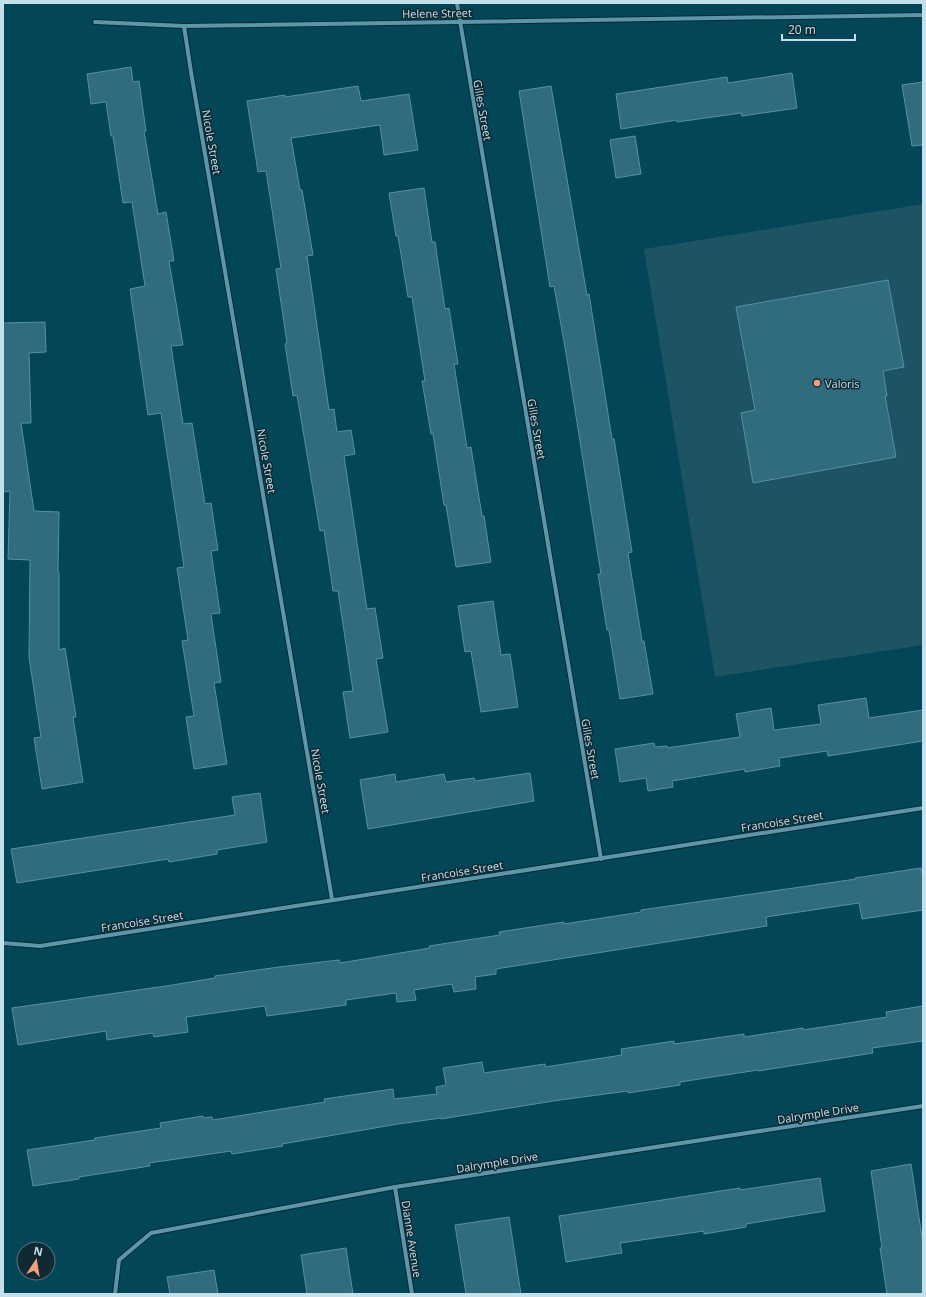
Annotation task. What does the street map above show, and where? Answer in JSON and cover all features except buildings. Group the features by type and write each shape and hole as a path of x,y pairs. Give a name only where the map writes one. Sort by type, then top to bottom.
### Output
{"street":[{"name":"Gilles Street","path":"456,3 601,859"},
{"name":"Helene Street","path":"95,22 184,26 923,15"},
{"name":"Nicole Street","path":"184,26 332,899"},
{"name":"Francoise Street","path":"3,943 40,946 332,899 601,859 923,808"},
{"name":"Dalrymple Drive","path":"115,1294 120,1260 151,1233 395,1187 923,1106"},
{"name":"Dianne Avenue","path":"395,1187 412,1294"}],"shaded area":[{"path":"923,204 923,645 715,677 644,249"}],"place":[{"name":"Valoris","path":"817,383"}]}
